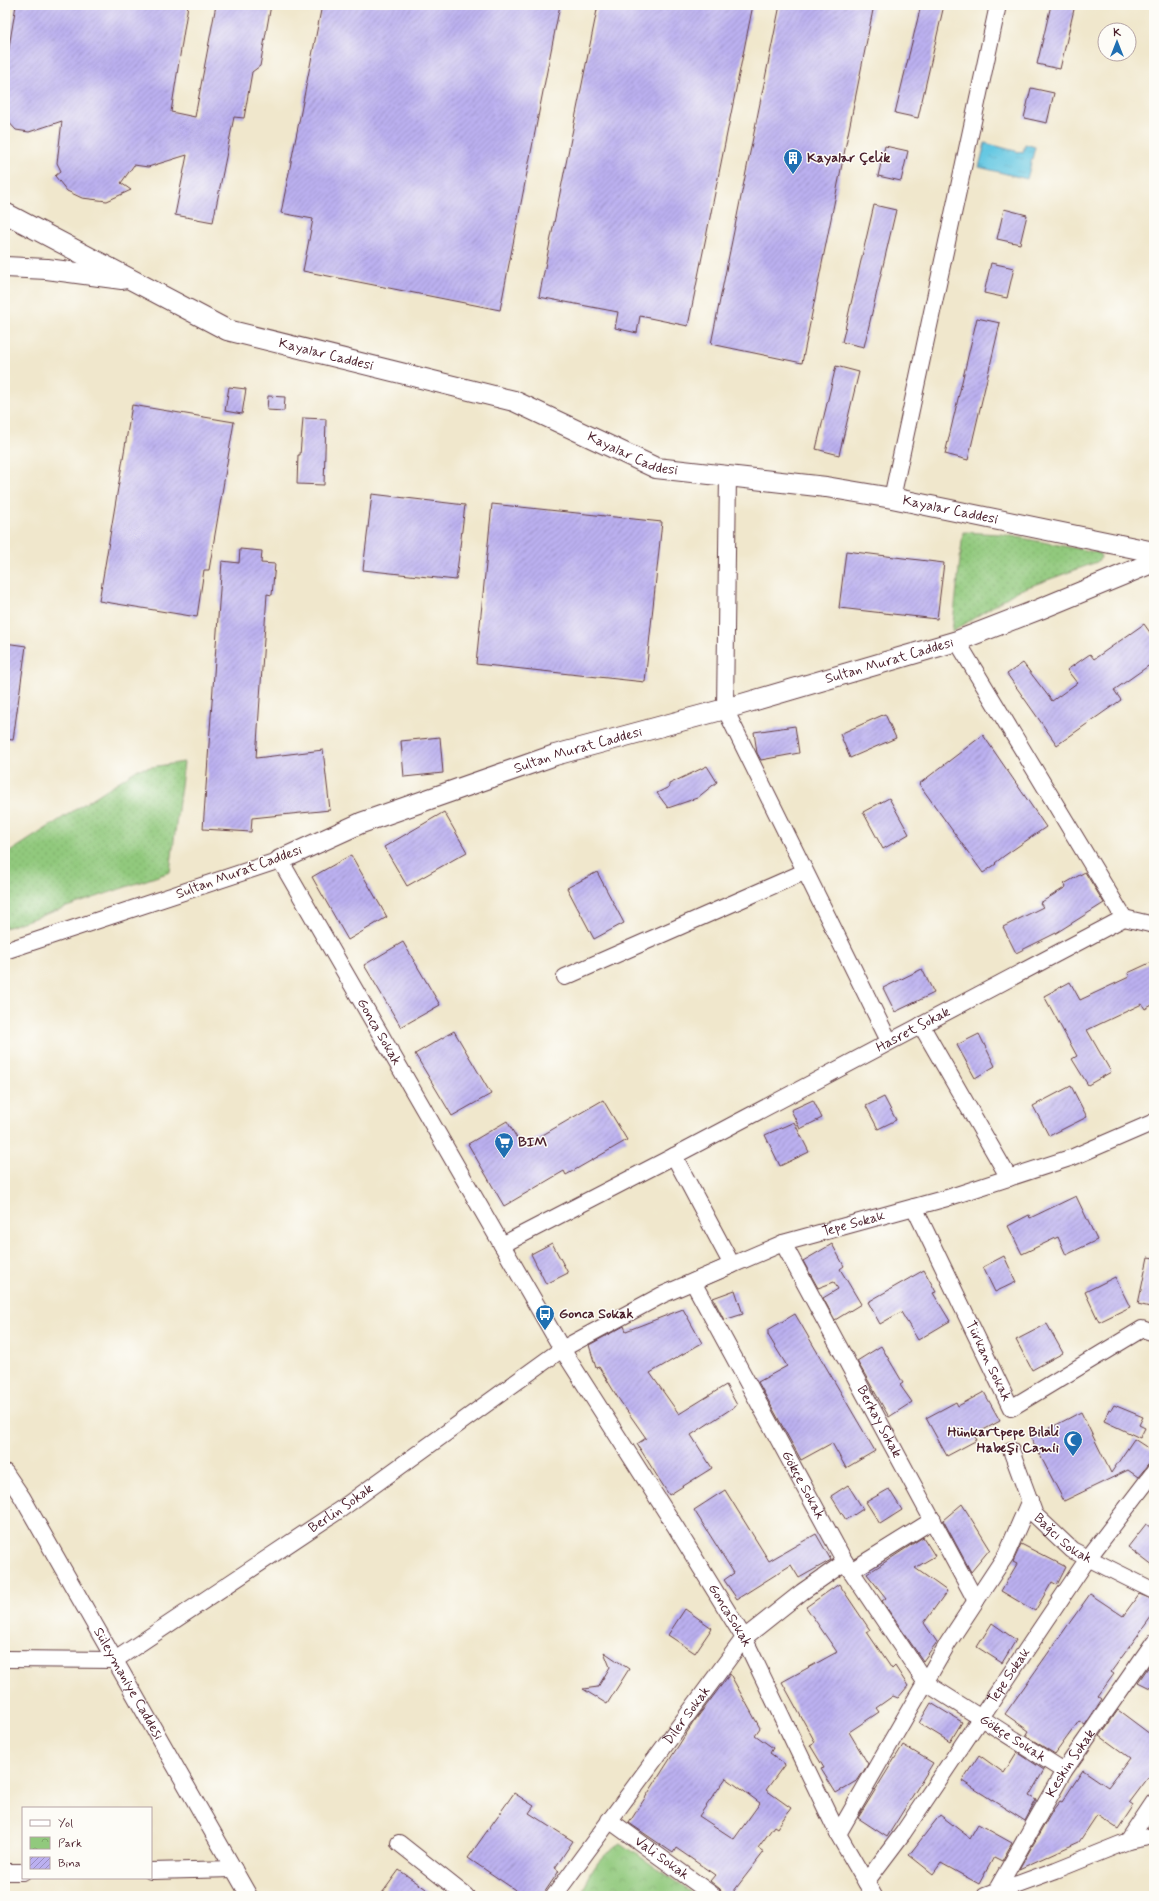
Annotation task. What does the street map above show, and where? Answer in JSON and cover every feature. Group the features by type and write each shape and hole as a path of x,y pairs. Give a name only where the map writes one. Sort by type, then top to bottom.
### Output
{"street":[{"path":"892,498 998,5"},
{"name":"Kayalar Caddesi","path":"5,213 228,330 514,401 656,468 826,487 892,498 1154,552"},
{"path":"5,267 47,269 134,280"},
{"path":"728,475 725,709 804,872 889,1041"},
{"name":"Sultan Murat Caddesi","path":"5,951 280,860 361,823 555,755 725,709 957,641 1154,562"},
{"path":"957,641 1124,918 1154,925"},
{"name":"Gonca Sokak","path":"280,860 562,1349"},
{"path":"565,977 804,872"},
{"name":"Hasret Sokak","path":"502,1245 674,1156 1124,918"},
{"path":"921,1025 1009,1178"},
{"name":"Tepe Sokak","path":"562,1349 662,1295 783,1243 914,1207 1009,1178 1073,1157 1154,1122"},
{"path":"674,1156 732,1265 693,1282"},
{"name":"Türkan Sokak","path":"914,1207 1011,1408 1142,1329 1154,1333"},
{"name":"Berkay Sokak","path":"783,1243 976,1601"},
{"name":"Gökçe Sokak","path":"693,1282 848,1566 926,1683 1064,1770"},
{"name":"GoncaSokak","path":"562,1349 676,1526 744,1638 838,1834 874,1896"},
{"name":"Berlin Sokak","path":"115,1660 341,1509 562,1349"},
{"name":"Bağcı Sokak","path":"1011,1450 1035,1515 1072,1550 1089,1557 1154,1591"},
{"name":"Süleymaniye Caddesi","path":"5,1472 22,1497 249,1896"},
{"name":"Tepe Sokak","path":"866,1882 903,1833 1089,1557 1154,1472"},
{"path":"838,1834 948,1643 1006,1555 1030,1500"},
{"name":"Diler Sokak","path":"554,1896 744,1638 802,1592 933,1520"},
{"name":"Keskin Sokak","path":"993,1894 1064,1770 1154,1642"},
{"path":"5,1659 115,1660"},
{"path":"1128,1841 1154,1802"},
{"name":"Vali Sokak","path":"609,1820 714,1896"},
{"path":"993,1894 1128,1841 1154,1836"},
{"path":"399,1843 466,1896"},
{"path":"152,1870 234,1869"},
{"path":"5,1872 22,1872"}],"green space":[{"path":"963,532 1001,534 1100,553 1101,558 1097,562 1017,591 952,632"},
{"path":"184,762 170,872 5,928 5,855 138,769"},
{"path":"621,1843 696,1896 580,1896 596,1865 606,1854"}],"water":[{"path":"985,143 1023,153 1025,144 1035,147 1027,179 979,167"}],"building":[{"path":"16,5 188,5 171,112 195,117 216,5 271,5 260,66 252,72 244,118 234,117 213,222 175,215 187,155 148,167 134,165 121,183 131,190 107,201 82,198 67,191 55,176 61,171 57,163 62,121 29,132 16,130 5,118 5,71"},
{"path":"322,5 560,5 500,310 303,271 313,219 281,213"},
{"path":"598,5 753,5 688,326 640,316 637,333 615,328 618,312 539,297"},
{"name":"Kayalar Çelik","path":"780,5 874,5 802,363 711,344"},
{"path":"921,5 944,5 918,118 895,113"},
{"path":"1051,5 1075,5 1060,69 1037,64"},
{"path":"1031,88 1054,93 1047,123 1024,118"},
{"path":"885,146 908,151 901,181 878,176"},
{"path":"874,205 896,210 864,347 842,342"},
{"path":"1004,209 1027,215 1020,244 997,239"},
{"path":"991,263 1014,268 1007,298 984,293"},
{"path":"977,318 1000,323 968,460 945,454"},
{"path":"836,366 859,372 839,455 816,449"},
{"path":"229,387 246,389 242,414 225,411"},
{"path":"268,396 285,397 284,411 267,410"},
{"path":"132,405 234,422 209,570 204,570 197,617 99,601"},
{"path":"303,418 326,419 324,485 297,484 298,455 300,455"},
{"path":"372,494 465,505 456,580 363,570"},
{"path":"492,504 662,522 645,682 476,664"},
{"path":"240,549 262,551 261,563 275,564 272,595 267,594 256,758 323,750 330,810 252,818 251,832 203,829 222,561 239,563"},
{"path":"846,551 944,563 937,619 839,608"},
{"path":"1144,624 1154,638 1154,662 1114,690 1121,700 1057,745 1007,674 1023,663 1052,701 1077,683 1067,670 1090,654 1094,659"},
{"path":"5,643 26,646 13,740 5,739"},
{"path":"885,714 896,738 850,758 840,734"},
{"path":"795,726 799,753 761,760 757,753 754,732"},
{"path":"983,735 1046,827 1004,856 983,873 919,784"},
{"path":"440,737 443,773 404,777 401,741"},
{"path":"707,766 717,782 697,798 668,808 657,793 669,787 669,784"},
{"path":"889,798 909,834 883,849 863,812"},
{"path":"444,812 467,852 407,886 384,847"},
{"path":"351,855 387,917 348,940 312,877"},
{"path":"597,872 624,923 594,939 567,888"},
{"path":"1085,872 1104,903 1056,933 1016,953 1003,927 1043,907 1040,903 1066,887 1064,884"},
{"path":"403,942 440,1005 401,1027 364,965"},
{"path":"1154,961 1154,1004 1145,1009 1142,1004 1087,1030 1111,1072 1088,1085 1072,1059 1077,1056 1044,996 1070,982 1080,1000 1129,977 1128,973"},
{"path":"922,969 934,993 895,1012 883,988"},
{"path":"454,1031 491,1094 452,1116 415,1054"},
{"path":"979,1034 995,1066 975,1078 957,1045"},
{"path":"1071,1086 1087,1117 1049,1136 1033,1106"},
{"path":"884,1097 896,1120 878,1129 866,1106"},
{"path":"603,1100 627,1140 566,1175 564,1171 504,1206 468,1144 507,1121 522,1147"},
{"path":"813,1100 822,1118 800,1129 791,1110"},
{"path":"794,1122 809,1152 780,1166 765,1135"},
{"path":"1076,1196 1097,1240 1066,1255 1058,1237 1022,1254 1008,1226 1029,1215 1030,1218"},
{"path":"552,1243 568,1273 546,1284 531,1254"},
{"path":"832,1244 844,1266 840,1269 861,1304 835,1320 823,1298 838,1289 834,1282 818,1288 803,1261"},
{"path":"1004,1256 1016,1282 995,1292 983,1267"},
{"path":"1148,1257 1154,1258 1154,1308 1138,1304"},
{"path":"924,1270 936,1292 933,1293 950,1321 918,1340 901,1312 880,1324 868,1302"},
{"path":"1115,1277 1130,1307 1099,1322 1085,1292"},
{"path":"735,1290 743,1314 724,1320 713,1298"},
{"path":"683,1309 702,1343 650,1373 679,1414 726,1385 737,1405 691,1435 712,1468 669,1495 637,1444 646,1438 618,1398 599,1367 596,1368 589,1345 624,1326 626,1331"},
{"path":"795,1314 875,1451 846,1468 832,1443 801,1460 758,1382 787,1366 768,1335 768,1330"},
{"path":"1047,1324 1063,1353 1032,1370 1016,1340"},
{"path":"881,1346 903,1383 900,1385 912,1402 889,1417 857,1361"},
{"path":"984,1392 1000,1421 974,1435 977,1440 947,1456 926,1418 956,1402 958,1406"},
{"path":"1114,1405 1143,1417 1139,1425 1145,1428 1140,1438 1104,1421 1109,1409 1111,1410"},
{"name":"Hünkartpepe Bilali Habeşi Camii","path":"1081,1412 1111,1473 1134,1439 1154,1452 1154,1458 1138,1477 1128,1470 1064,1501 1031,1438"},
{"path":"848,1485 863,1509 846,1520 831,1496"},
{"path":"889,1489 902,1510 880,1524 866,1502"},
{"path":"725,1490 769,1561 816,1534 831,1560 799,1578 791,1565 737,1599 724,1580 734,1573 694,1510"},
{"path":"962,1504 990,1549 971,1572 943,1520"},
{"path":"1146,1524 1154,1530 1154,1567 1128,1547"},
{"path":"923,1537 935,1556 915,1568 947,1591 924,1623 937,1642 923,1661 882,1601 886,1598 867,1574"},
{"path":"1021,1544 1066,1567 1057,1585 1052,1582 1035,1611 1001,1591 1017,1564 1013,1562"},
{"path":"839,1584 870,1630 867,1632 892,1669 895,1666 908,1686 898,1698 893,1696 876,1708 879,1712 849,1732 868,1764 858,1780 836,1793 821,1769 824,1768 810,1745 815,1742 782,1682 837,1652 806,1607"},
{"path":"1090,1594 1123,1616 1139,1594 1154,1600 1154,1613 1111,1672 1114,1674 1098,1696 1102,1699 1085,1725 1079,1721 1055,1754 1026,1736 1029,1731 1005,1714"},
{"path":"685,1609 712,1628 695,1653 668,1635"},
{"path":"992,1623 1016,1640 1002,1663 977,1647"},
{"path":"604,1652 629,1669 607,1704 583,1689 598,1687 610,1667"},
{"path":"1154,1659 1154,1690 1138,1682"},
{"path":"730,1674 760,1728 755,1735 773,1748 770,1753 785,1764 766,1790 791,1808 777,1828 774,1826 758,1848 764,1852 730,1896 725,1896 720,1889 710,1881 715,1875 676,1848 673,1853 629,1823 693,1723","holes":["726,1778 760,1803 734,1839 699,1816"]},
{"path":"931,1703 962,1722 950,1742 919,1723"},
{"path":"1118,1710 1154,1737 1154,1770 1130,1802 1134,1805 1118,1829 1097,1815 1079,1842 1019,1869 1053,1810 1060,1801 1062,1802 1083,1770 1108,1787 1130,1758 1100,1736"},
{"path":"903,1745 933,1763 887,1837 858,1818"},
{"path":"1017,1752 1044,1770 1029,1796 1036,1800 1025,1821 962,1781 979,1755 1004,1773"},
{"path":"514,1793 534,1806 529,1813 573,1841 555,1868 559,1871 542,1896 524,1896 468,1858"},
{"path":"940,1815 970,1838 978,1824 1012,1843 1002,1861 994,1857 979,1884 941,1863 933,1874 909,1855"},
{"path":"399,1870 436,1896 380,1896"}],"place":[{"name":"Kayalar Çelik","path":"793,175"},
{"name":"BIM","path":"504,1159"},
{"name":"Gonca Sokak","path":"545,1331"},
{"name":"Hünkartpepe Bilali Habeşi Camii","path":"1073,1457"}]}
